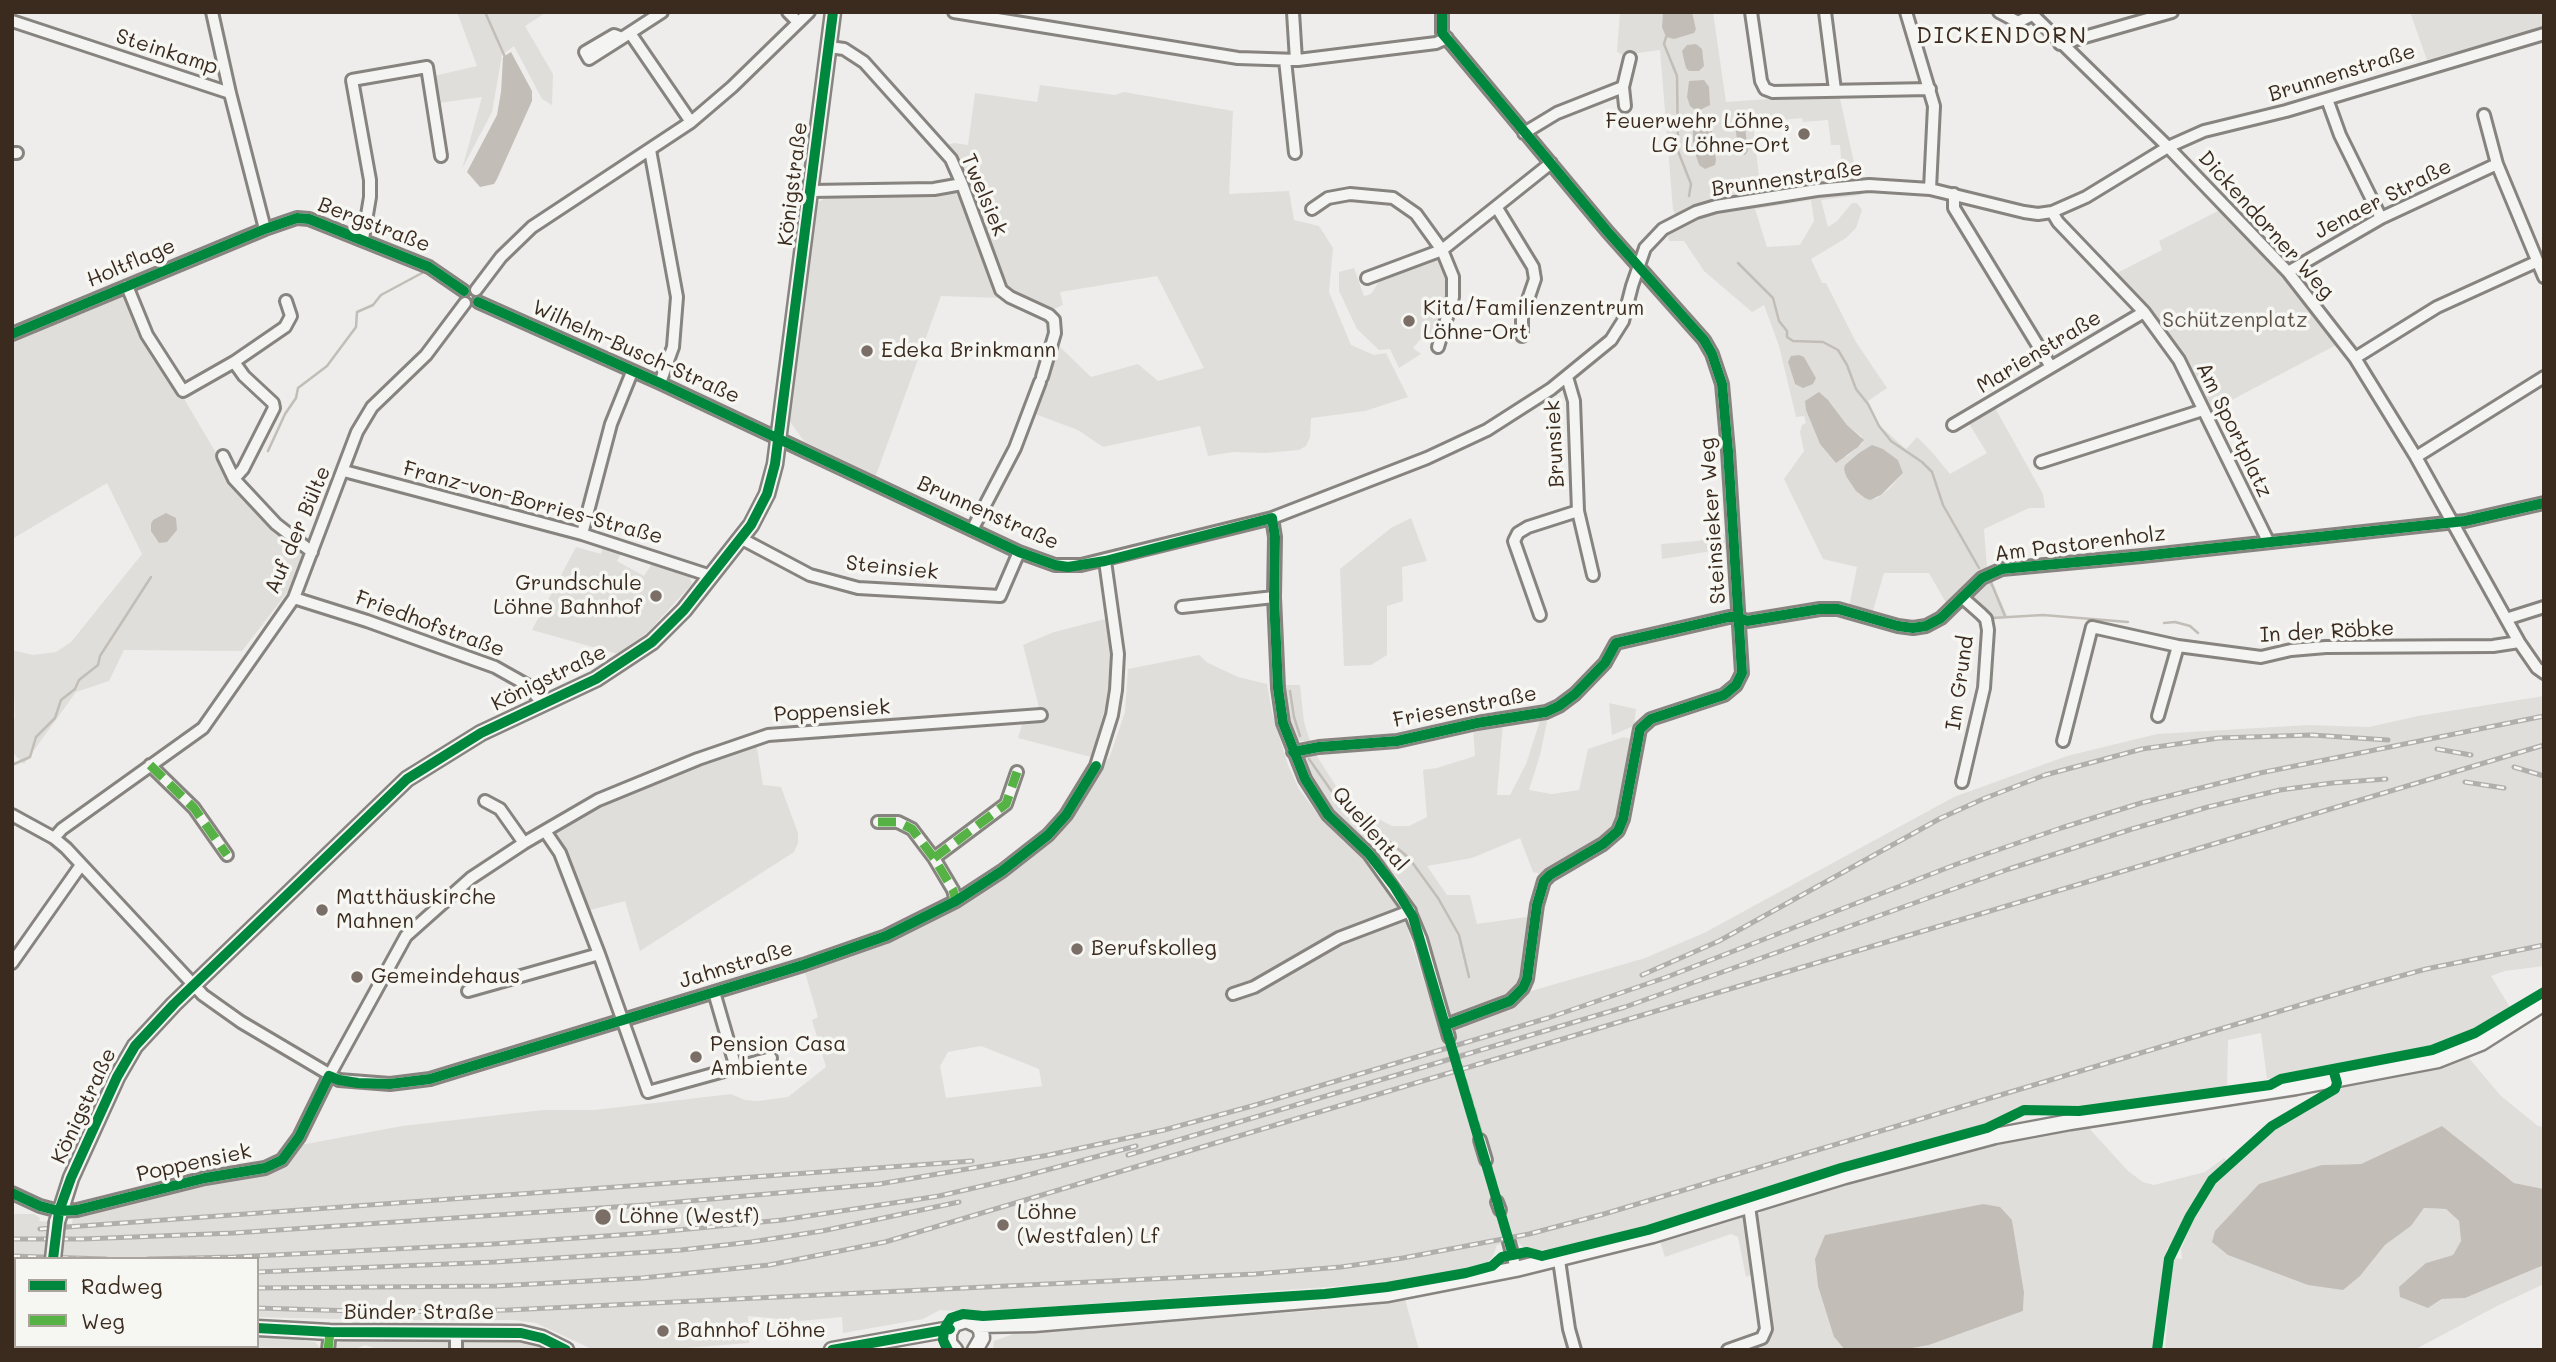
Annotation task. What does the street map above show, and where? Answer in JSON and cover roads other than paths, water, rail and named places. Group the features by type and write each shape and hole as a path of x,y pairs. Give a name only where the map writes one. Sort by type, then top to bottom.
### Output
{"main road":[{"name":"Königstraße","path":"53,1257 58,1216 117,1077 135,1046 407,779 481,733 596,679 637,654 684,610 742,539 767,494 775,464 833,12"},
{"path":"832,1350 897,1336 951,1340 960,1321 966,1320 978,1337 1034,1324 1388,1294 1516,1269 1653,1235 1844,1175 1995,1136 2296,1087 2438,1060 2481,1043 2544,1003"},
{"name":"Bünder Straße","path":"263,1328 330,1332 521,1333 555,1343 566,1350"}],"street":[{"path":"212,12 265,229"},
{"path":"663,12 626,36 691,122"},
{"path":"788,12 798,22"},
{"path":"477,296 472,288 464,291 463,300 470,305 477,296 501,257 532,227 691,122 732,87 809,12"},
{"path":"954,12 1238,58 1290,60 1436,43 1447,38 1442,33 1442,12"},
{"path":"1293,12 1290,60 1295,153"},
{"path":"1751,12 1761,81 1765,89 1773,92 1930,89"},
{"path":"1825,12 1835,90"},
{"path":"1906,12 1934,106 1930,189"},
{"path":"1999,12 2018,22 2031,14"},
{"path":"2060,44 2172,12"},
{"name":"Dickendorner Weg","path":"2031,14 2168,147 2288,272 2355,358 2416,457 2519,642 2537,668 2544,673"},
{"name":"Steinkamp","path":"12,21 230,93"},
{"name":"Brunnenstraße","path":"779,438 1043,562 1068,567 1105,561 1272,518 1427,458 1487,430 1597,354 1619,328 1645,248 1663,229 1679,219 1716,206 1829,188 1869,185 1930,189 2024,212 2052,212 2086,197 2168,147 2204,131 2328,99 2544,34"},
{"name":"Steinsieker Weg","path":"1446,1025 1510,1000 1523,988 1527,979 1544,881 1603,844 1618,831 1623,819 1640,729 1651,719 1724,695 1736,685 1742,673 1728,451 1719,369 1704,340 1638,267 1447,38"},
{"name":"Twelsiek","path":"829,47 844,49 864,62 951,159 1001,290 1054,320 1055,333 1041,379 1015,448 972,530"},
{"path":"1625,106 1623,87 1630,58"},
{"path":"363,239 370,180 352,80 427,67 441,156"},
{"path":"1524,133 1557,113 1623,87"},
{"path":"2328,99 2340,135 2381,218"},
{"path":"2484,115 2497,164 2544,277"},
{"path":"650,150 677,297 673,347 660,383"},
{"path":"1367,278 1442,250 1550,163"},
{"name":"Jenaer Straße","path":"2288,272 2381,218 2497,164"},
{"path":"811,191 934,189 962,184"},
{"path":"1312,209 1328,198 1350,194 1393,198 1416,214 1442,250 1453,277 1453,297 1438,347"},
{"path":"1954,194 1954,208 2051,367"},
{"path":"1497,208 1532,267 1535,279 1522,317 1522,336"},
{"name":"Am Sportplatz","path":"2052,212 2058,222 2144,312 2179,360 2268,541"},
{"name":"Bergstraße","path":"265,229 288,220 309,219 429,267 464,291"},
{"name":"Holtflage","path":"12,334 265,229"},
{"path":"2355,358 2437,307 2536,262"},
{"path":"127,286 147,335 183,391 234,362 290,321 286,301"},
{"name":"Wilhelm-Busch-Straße","path":"477,296 632,372 779,438"},
{"name":"Auf der Bülte","path":"54,838 62,829 202,728 294,598 357,432 372,408 426,355 465,303"},
{"name":"Marienstraße","path":"1953,425 2144,312"},
{"path":"234,362 244,376 273,403 274,408 243,469 234,479"},
{"path":"582,534 611,424 632,372"},
{"name":"Brunsiek","path":"1567,377 1574,401 1578,511 1593,575"},
{"path":"2416,457 2544,377"},
{"path":"2041,462 2203,410"},
{"path":"223,456 234,479 276,524 312,552"},
{"name":"Franz-von-Borries-Straße","path":"344,471 582,534 711,576"},
{"name":"Am Pastorenholz","path":"1738,617 1747,621 1820,609 1838,609 1913,628 1926,626 1941,618 1982,578 2002,569 2465,521 2544,503"},
{"name":"Brunsiek","path":"1540,615 1514,541 1518,533 1528,527 1578,511"},
{"name":"Quellental","path":"1272,518 1275,537 1274,597 1278,688 1283,723 1305,779 1328,815 1369,854 1410,911 1421,939 1449,1037"},
{"name":"Steinsiek","path":"742,539 810,575 858,587 1000,596 1019,552"},
{"name":"Jahnstraße","path":"12,815 54,838 203,995 241,1022 339,1080 390,1084 430,1079 803,965 886,936 956,901 1002,871 1048,835 1066,815 1097,766 1112,715 1118,654 1105,561"},
{"path":"1182,607 1274,597"},
{"name":"Friedhofstraße","path":"294,598 495,667 527,685 543,704"},
{"name":"Im Grund","path":"1962,782 1984,688 1988,629 1986,619 1963,598"},
{"path":"2506,619 2544,607"},
{"name":"Friesenstraße","path":"1293,752 1319,747 1397,741 1477,723 1546,712 1575,694 1605,663 1616,643 1738,617"},
{"name":"In der Röbke","path":"2063,741 2092,626 2178,646 2261,657 2291,650 2326,647 2493,646 2519,642"},
{"path":"2158,716 2178,646"},
{"name":"Poppensiek","path":"58,1216 205,1178 265,1168 282,1160 299,1137 329,1076 406,936 471,878 598,800 698,759 768,735 1041,715"},
{"path":"150,765 194,807 227,856"},
{"path":"934,858 1006,804 1017,772"},
{"path":"485,801 500,809 524,843"},
{"path":"878,822 898,822 912,829 934,858 953,890 956,901"},
{"path":"545,831 561,853 648,1092 771,1058"},
{"path":"12,963 80,865"},
{"path":"1233,994 1254,987 1339,938 1410,911"},
{"path":"468,991 599,954"},
{"name":"Jahnstraße","path":"714,992 736,1068"},
{"path":"1480,1140 1486,1160"},
{"path":"12,1193 58,1216"},
{"path":"1728,1350 1762,1338 1766,1329 1749,1206"},
{"path":"1509,1242 1516,1269"},
{"path":"1559,1259 1569,1329 1575,1350"},
{"path":"328,1350 330,1332"},
{"path":"456,1333 457,1350"}],"waterway":[{"path":"485,12 505,57"},
{"path":"1666,37 1664,44 1677,76 1678,151 1691,184 1689,196"},
{"path":"1738,263 1773,298 1779,321 1787,331 1787,337 1793,341 1823,342 1838,350 1856,389 1868,404 1879,426 1891,441 1932,472 1943,505 1979,568"},
{"path":"268,451 285,414 296,398 298,388 327,366 356,327 357,312 373,305 381,295 422,273"},
{"path":"12,765 30,757 36,737 55,718 61,700 75,689 79,680 98,665 100,656 151,577"},
{"path":"1990,580 2005,616"},
{"path":"1992,618 2043,615 2128,622"},
{"path":"2164,623 2175,622 2190,626 2198,633"},
{"path":"1290,691 1300,736"},
{"path":"1309,759 1335,796 1409,858 1438,898 1459,935 1469,977"}],"tunnel":[{"path":"1449,1037 1480,1140"},
{"path":"1486,1160 1497,1202"},
{"path":"1500,1210 1509,1242"}],"railway":[{"path":"12,1239 234,1233 644,1205 879,1184 1049,1155 1164,1130 1252,1106 1548,1018 1667,977 1957,864 2141,803 2260,773 2544,716"},
{"path":"1642,975 1719,941 1941,818 2045,775 2142,749 2219,738 2312,735 2388,740"},
{"path":"259,1288 496,1286 642,1278 769,1265 885,1242 2544,745"},
{"path":"2437,749 2471,755"},
{"path":"2514,767 2544,776"},
{"path":"1128,1155 1625,1007 2009,869 2132,829 2280,790 2386,779"},
{"path":"2465,782 2504,788"},
{"path":"259,1308 388,1312 508,1310 1255,1274 1341,1267 1403,1258 1529,1234 1604,1214 2357,988 2426,969 2544,945"},
{"path":"234,1257 493,1244 782,1220 939,1196 1136,1146"},
{"path":"40,1229 972,1161"},
{"path":"259,1272 495,1262 681,1250 822,1231 959,1202"},
{"path":"12,1256 43,1257"}],"place":[{"name":"Feuerwehr Löhne, LG Löhne-Ort","path":"1804,134"},
{"name":"Kita/Familienzentrum Löhne-Ort","path":"1409,321"},
{"name":"Edeka Brinkmann","path":"867,351"},
{"name":"Grundschule Löhne Bahnhof","path":"656,596"},
{"name":"Matthäuskirche Mahnen","path":"322,910"},
{"name":"Berufskolleg","path":"1077,949"},
{"name":"Gemeindehaus","path":"357,977"},
{"name":"Pension Casa Ambiente","path":"696,1057"},
{"name":"Löhne (Westf)","path":"603,1217"},
{"name":"Löhne (Westfalen) Lf","path":"1003,1225"},
{"name":"Bahnhof Löhne","path":"663,1331"}],"district":[{"name":"DICKENDORN","path":"2002,36"}],"park label":[{"name":"Schützenplatz","path":"2235,321"}]}
